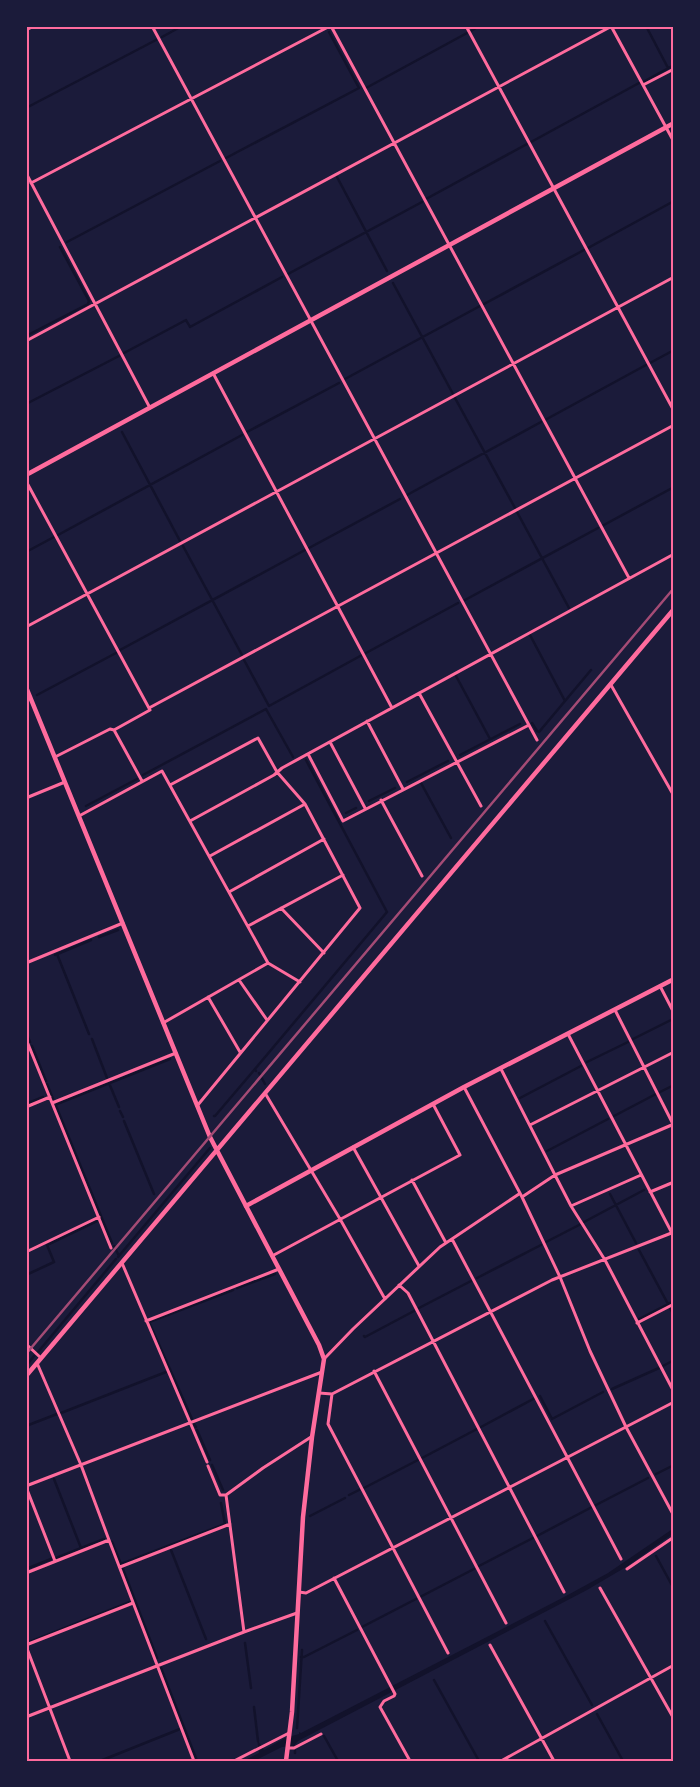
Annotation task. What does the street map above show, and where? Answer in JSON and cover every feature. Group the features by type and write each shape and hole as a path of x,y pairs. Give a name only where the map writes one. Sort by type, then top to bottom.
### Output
{"street":[{"path":"26,30 34,26"},
{"path":"152,26 537,740"},
{"path":"31,183 331,27 337,26"},
{"path":"466,26 674,410"},
{"path":"26,341 612,26 674,142"},
{"path":"331,27 629,578"},
{"path":"643,85 674,69"},
{"path":"26,475 674,123"},
{"path":"26,174 150,408"},
{"path":"26,628 674,277"},
{"path":"213,374 392,708"},
{"path":"55,757 110,729 114,730 150,710 149,708 674,425"},
{"path":"26,481 149,708"},
{"path":"190,822 308,754 674,554"},
{"path":"26,1376 674,609"},
{"path":"610,685 674,796"},
{"path":"26,687 216,1149 319,1345 324,1359 312,1437 303,1516 286,1761"},
{"path":"419,693 481,806"},
{"path":"366,722 403,789"},
{"path":"308,754 343,821 528,725"},
{"path":"114,730 142,781"},
{"path":"170,785 258,738 277,772 305,804 360,908 197,1106"},
{"path":"330,742 366,808"},
{"path":"79,816 162,770 268,963 300,982"},
{"path":"26,798 65,782"},
{"path":"381,800 422,876"},
{"path":"210,856 305,804"},
{"path":"229,892 324,839"},
{"path":"248,926 343,875"},
{"path":"281,908 324,953"},
{"path":"26,963 123,923"},
{"path":"163,1023 268,963"},
{"path":"246,1206 433,1104 674,979"},
{"path":"238,980 267,1020"},
{"path":"660,986 674,1013"},
{"path":"208,997 240,1052"},
{"path":"324,1359 399,1285 446,1243 521,1195 555,1176 673,1125 615,1010"},
{"path":"568,1034 674,1238"},
{"path":"26,1039 111,1248"},
{"path":"530,1126 674,1052"},
{"path":"52,1103 176,1053"},
{"path":"501,1069 571,1206 605,1260 674,1392"},
{"path":"464,1088 521,1195 560,1277 590,1351 626,1427 674,1516"},
{"path":"265,1093 385,1299"},
{"path":"26,1107 50,1097"},
{"path":"272,1256 460,1156 433,1104"},
{"path":"353,1147 419,1266"},
{"path":"571,1206 641,1175"},
{"path":"412,1180 446,1243"},
{"path":"650,1192 674,1182"},
{"path":"26,1252 98,1217"},
{"path":"319,1393 332,1394 560,1277 673,1233"},
{"path":"452,1239 569,1457 621,1559"},
{"path":"121,1262 207,1462"},
{"path":"146,1321 279,1269"},
{"path":"399,1285 408,1293 564,1592"},
{"path":"637,1323 674,1304"},
{"path":"26,1344 41,1358"},
{"path":"37,1363 81,1465 108,1540 194,1761"},
{"path":"55,1561 26,1486 323,1372"},
{"path":"374,1372 506,1623"},
{"path":"332,1394 328,1424 448,1653"},
{"path":"299,1592 306,1593 674,1402"},
{"path":"208,1466 220,1496 226,1495 262,1468 312,1437"},
{"path":"226,1495 244,1632"},
{"path":"120,1567 230,1524"},
{"path":"628,1570 674,1537"},
{"path":"26,1573 108,1540"},
{"path":"334,1578 394,1693 394,1696 384,1701 380,1707 410,1761"},
{"path":"600,1588 674,1719"},
{"path":"70,1761 26,1646 133,1603"},
{"path":"26,1716 297,1613"},
{"path":"490,1645 554,1761"},
{"path":"501,1761 674,1665"},
{"path":"288,1748 294,1748 321,1734"},
{"path":"234,1761 289,1735"}],"shaded area":[{"path":"674,1528 674,1533 626,1567 587,1590 298,1741 294,1746 282,1747 254,1761 243,1761 259,1753 257,1739 264,1750 285,1738 299,1734 299,1732 301,1733 608,1573"}],"waterway":[{"path":"162,37 182,26"},
{"path":"471,31 479,26"},
{"path":"646,26 668,68"},
{"path":"226,158 359,88 329,32"},
{"path":"366,88 467,33"},
{"path":"26,108 156,40"},
{"path":"643,82 674,65"},
{"path":"671,72 674,78"},
{"path":"531,142 639,83"},
{"path":"426,199 527,144"},
{"path":"67,242 220,161"},
{"path":"337,177 387,271"},
{"path":"588,248 674,201"},
{"path":"288,274 422,202"},
{"path":"26,336 88,304 89,301 60,247"},
{"path":"484,304 584,250"},
{"path":"124,353 186,320 190,327 282,277"},
{"path":"393,283 453,394"},
{"path":"345,379 480,306"},
{"path":"650,363 674,350"},
{"path":"26,404 119,356"},
{"path":"545,420 646,365"},
{"path":"247,432 339,383"},
{"path":"455,398 515,508"},
{"path":"407,495 541,422"},
{"path":"122,432 180,541"},
{"path":"58,535 242,435"},
{"path":"602,526 674,487"},
{"path":"309,548 400,499"},
{"path":"517,512 569,608"},
{"path":"465,600 598,528"},
{"path":"26,552 54,537"},
{"path":"183,546 242,655"},
{"path":"120,650 305,550"},
{"path":"366,653 458,603"},
{"path":"530,635 565,701"},
{"path":"37,695 116,653"},
{"path":"269,706 362,655"},
{"path":"244,660 269,706"},
{"path":"532,723 539,732 591,670"},
{"path":"456,676 490,739"},
{"path":"143,775 266,709 293,757"},
{"path":"460,755 520,724"},
{"path":"255,1069 387,912 306,760"},
{"path":"407,782 448,761"},
{"path":"86,806 137,779"},
{"path":"421,783 451,838"},
{"path":"369,801 395,788"},
{"path":"346,813 356,808"},
{"path":"99,937 118,930"},
{"path":"55,955 91,940"},
{"path":"57,954 89,1034"},
{"path":"633,1039 673,1019"},
{"path":"26,1032 30,1042"},
{"path":"92,1039 107,1078"},
{"path":"587,1062 628,1042"},
{"path":"32,1046 46,1081"},
{"path":"112,1243 56,1106 170,1059"},
{"path":"520,1098 581,1066"},
{"path":"214,1116 255,1069 256,1071"},
{"path":"259,1073 265,1084"},
{"path":"109,1083 119,1107"},
{"path":"47,1084 53,1099"},
{"path":"660,1092 674,1085"},
{"path":"614,1116 656,1094"},
{"path":"26,1104 43,1097"},
{"path":"120,1111 123,1117"},
{"path":"547,1151 608,1119"},
{"path":"124,1121 154,1194"},
{"path":"118,1257 210,1148"},
{"path":"584,1222 644,1190"},
{"path":"610,1194 636,1243"},
{"path":"26,1275 54,1262 47,1245 97,1221"},
{"path":"546,1242 581,1224"},
{"path":"477,1278 541,1245"},
{"path":"114,1246 119,1256"},
{"path":"639,1250 668,1304"},
{"path":"38,1352 116,1259"},
{"path":"237,1288 275,1274"},
{"path":"419,1308 473,1280"},
{"path":"192,1419 149,1322 233,1290"},
{"path":"639,1319 674,1301"},
{"path":"670,1308 674,1316"},
{"path":"364,1336 414,1311"},
{"path":"26,1366 34,1356"},
{"path":"663,1366 674,1360"},
{"path":"612,1389 659,1368"},
{"path":"61,1413 166,1372"},
{"path":"540,1396 552,1419 603,1392"},
{"path":"481,1427 535,1398"},
{"path":"26,1426 57,1414"},
{"path":"422,1458 477,1429"},
{"path":"197,1430 210,1460"},
{"path":"364,1488 418,1460"},
{"path":"212,1465 223,1490"},
{"path":"656,1474 674,1465"},
{"path":"596,1505 648,1478"},
{"path":"54,1479 81,1548"},
{"path":"349,1495 359,1490"},
{"path":"310,1516 345,1498"},
{"path":"121,1564 225,1524 221,1503"},
{"path":"537,1536 592,1507"},
{"path":"479,1566 533,1538"},
{"path":"56,1558 104,1539"},
{"path":"112,1542 121,1564"},
{"path":"171,1550 206,1639"},
{"path":"656,1556 674,1589"},
{"path":"26,1569 51,1559"},
{"path":"123,1569 157,1658"},
{"path":"420,1597 474,1569"},
{"path":"362,1627 416,1599"},
{"path":"27,1643 130,1602"},
{"path":"545,1621 592,1705"},
{"path":"301,1657 357,1630"},
{"path":"245,1643 251,1688"},
{"path":"297,1728 302,1650"},
{"path":"161,1668 197,1761"},
{"path":"434,1680 479,1761"},
{"path":"254,1707 258,1741"},
{"path":"597,1714 623,1761"},
{"path":"100,1761 180,1729"},
{"path":"324,1736 338,1761"}],"railway":[{"path":"26,1354 674,588"}]}
